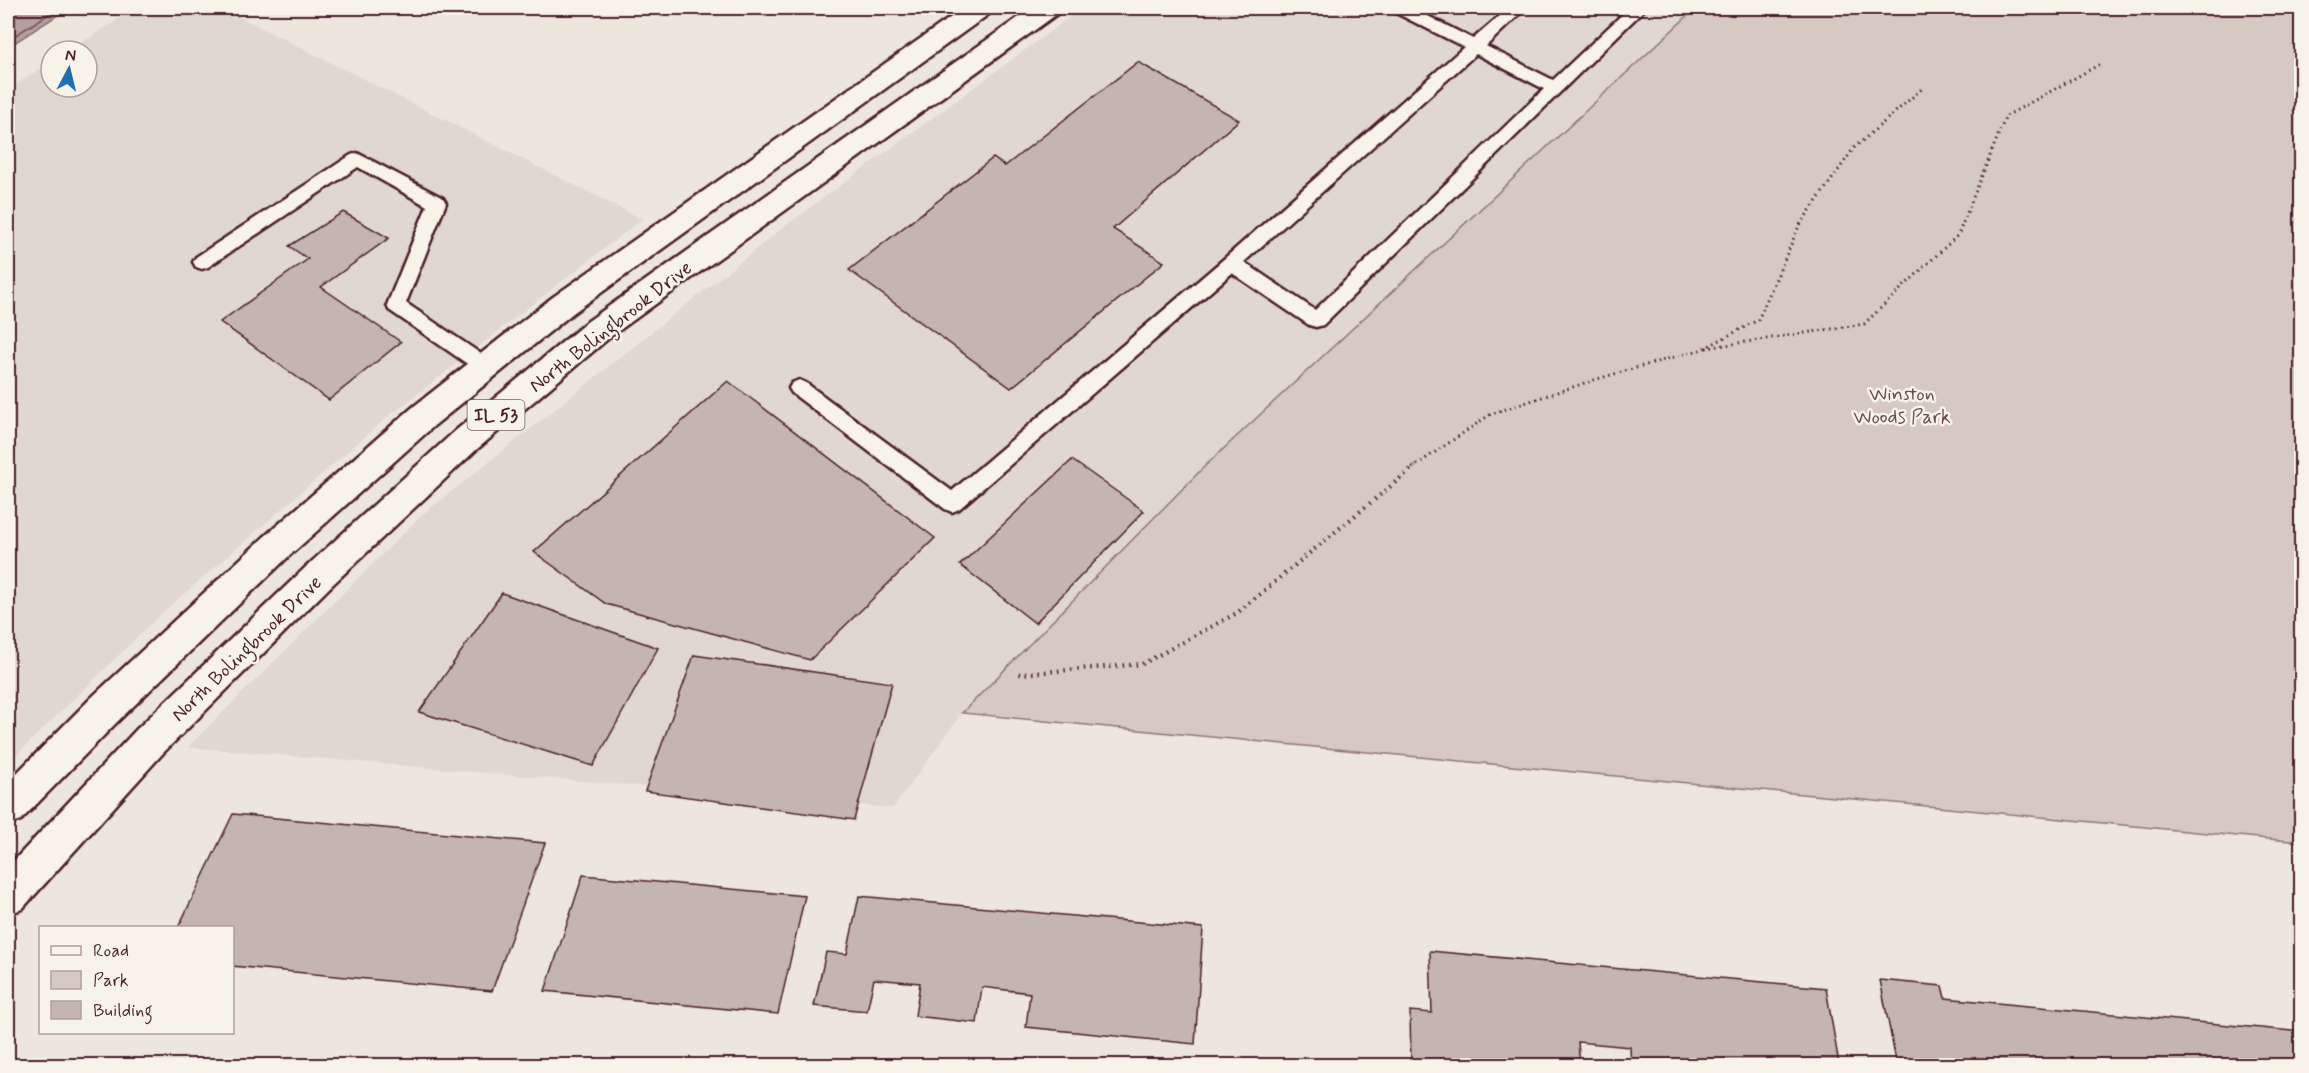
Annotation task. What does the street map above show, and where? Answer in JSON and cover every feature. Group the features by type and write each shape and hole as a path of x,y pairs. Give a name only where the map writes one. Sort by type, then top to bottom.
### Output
{"main road":[{"name":"North Bolingbrook Drive","path":"8,807 104,710 276,547 424,416 563,305 980,8"},
{"name":"North Bolingbrook Drive","path":"8,895 150,741 319,576 465,441 599,328 1048,8"}],"lane":[{"path":"1402,8 1555,88"},
{"path":"799,388 951,503 1231,263 1473,45 1518,8"},
{"path":"1231,263 1316,320 1638,8"},
{"path":"202,262 357,159 437,203 396,305 486,367"}],"path":[{"path":"1019,674 1142,664 1237,613 1403,474 1491,414 1597,379 1702,349 1864,324 1958,235 2006,116 2102,63"},
{"path":"1702,349 1758,320 1799,226 1854,148 1924,87"}],"shaded area":[{"path":"136,8 222,8 642,219 384,420 161,614 8,763 8,90 39,70 39,99 99,99 99,39 88,39"},
{"path":"1082,8 1696,8 1204,467 962,713 893,808 188,747 422,515 784,227"}],"green space":[{"name":"Winston Woods Park","path":"1696,8 2301,8 2301,842 962,713 1204,467"}],"water":[{"path":"8,8 69,8 8,47"}],"building":[{"path":"1138,62 1239,120 1113,229 1164,262 1011,388 849,270 993,158 1005,166"},
{"path":"343,212 389,238 321,287 401,342 329,400 220,322 308,259 289,246"},
{"path":"728,381 935,538 810,660 606,604 534,552"},
{"path":"1072,460 1144,511 1035,623 960,565"},
{"path":"502,593 658,648 593,766 419,712"},
{"path":"694,655 892,683 854,820 645,791"},
{"path":"233,814 545,843 492,991 234,966 234,926 179,926"},
{"path":"583,875 805,896 778,1014 545,991"},
{"path":"859,896 1203,928 1195,1044 1026,1027 1030,993 982,987 977,1023 915,1016 920,983 874,979 867,1011 814,1006 826,952 847,954"},
{"path":"1430,951 1826,988 1839,1064 1811,1061 1811,1066 1631,1066 1630,1047 1578,1042 1580,1066 1411,1064 1410,1011 1432,1013"},
{"path":"1880,980 1942,986 1945,998 2302,1032 2302,1066 1897,1066"}]}
